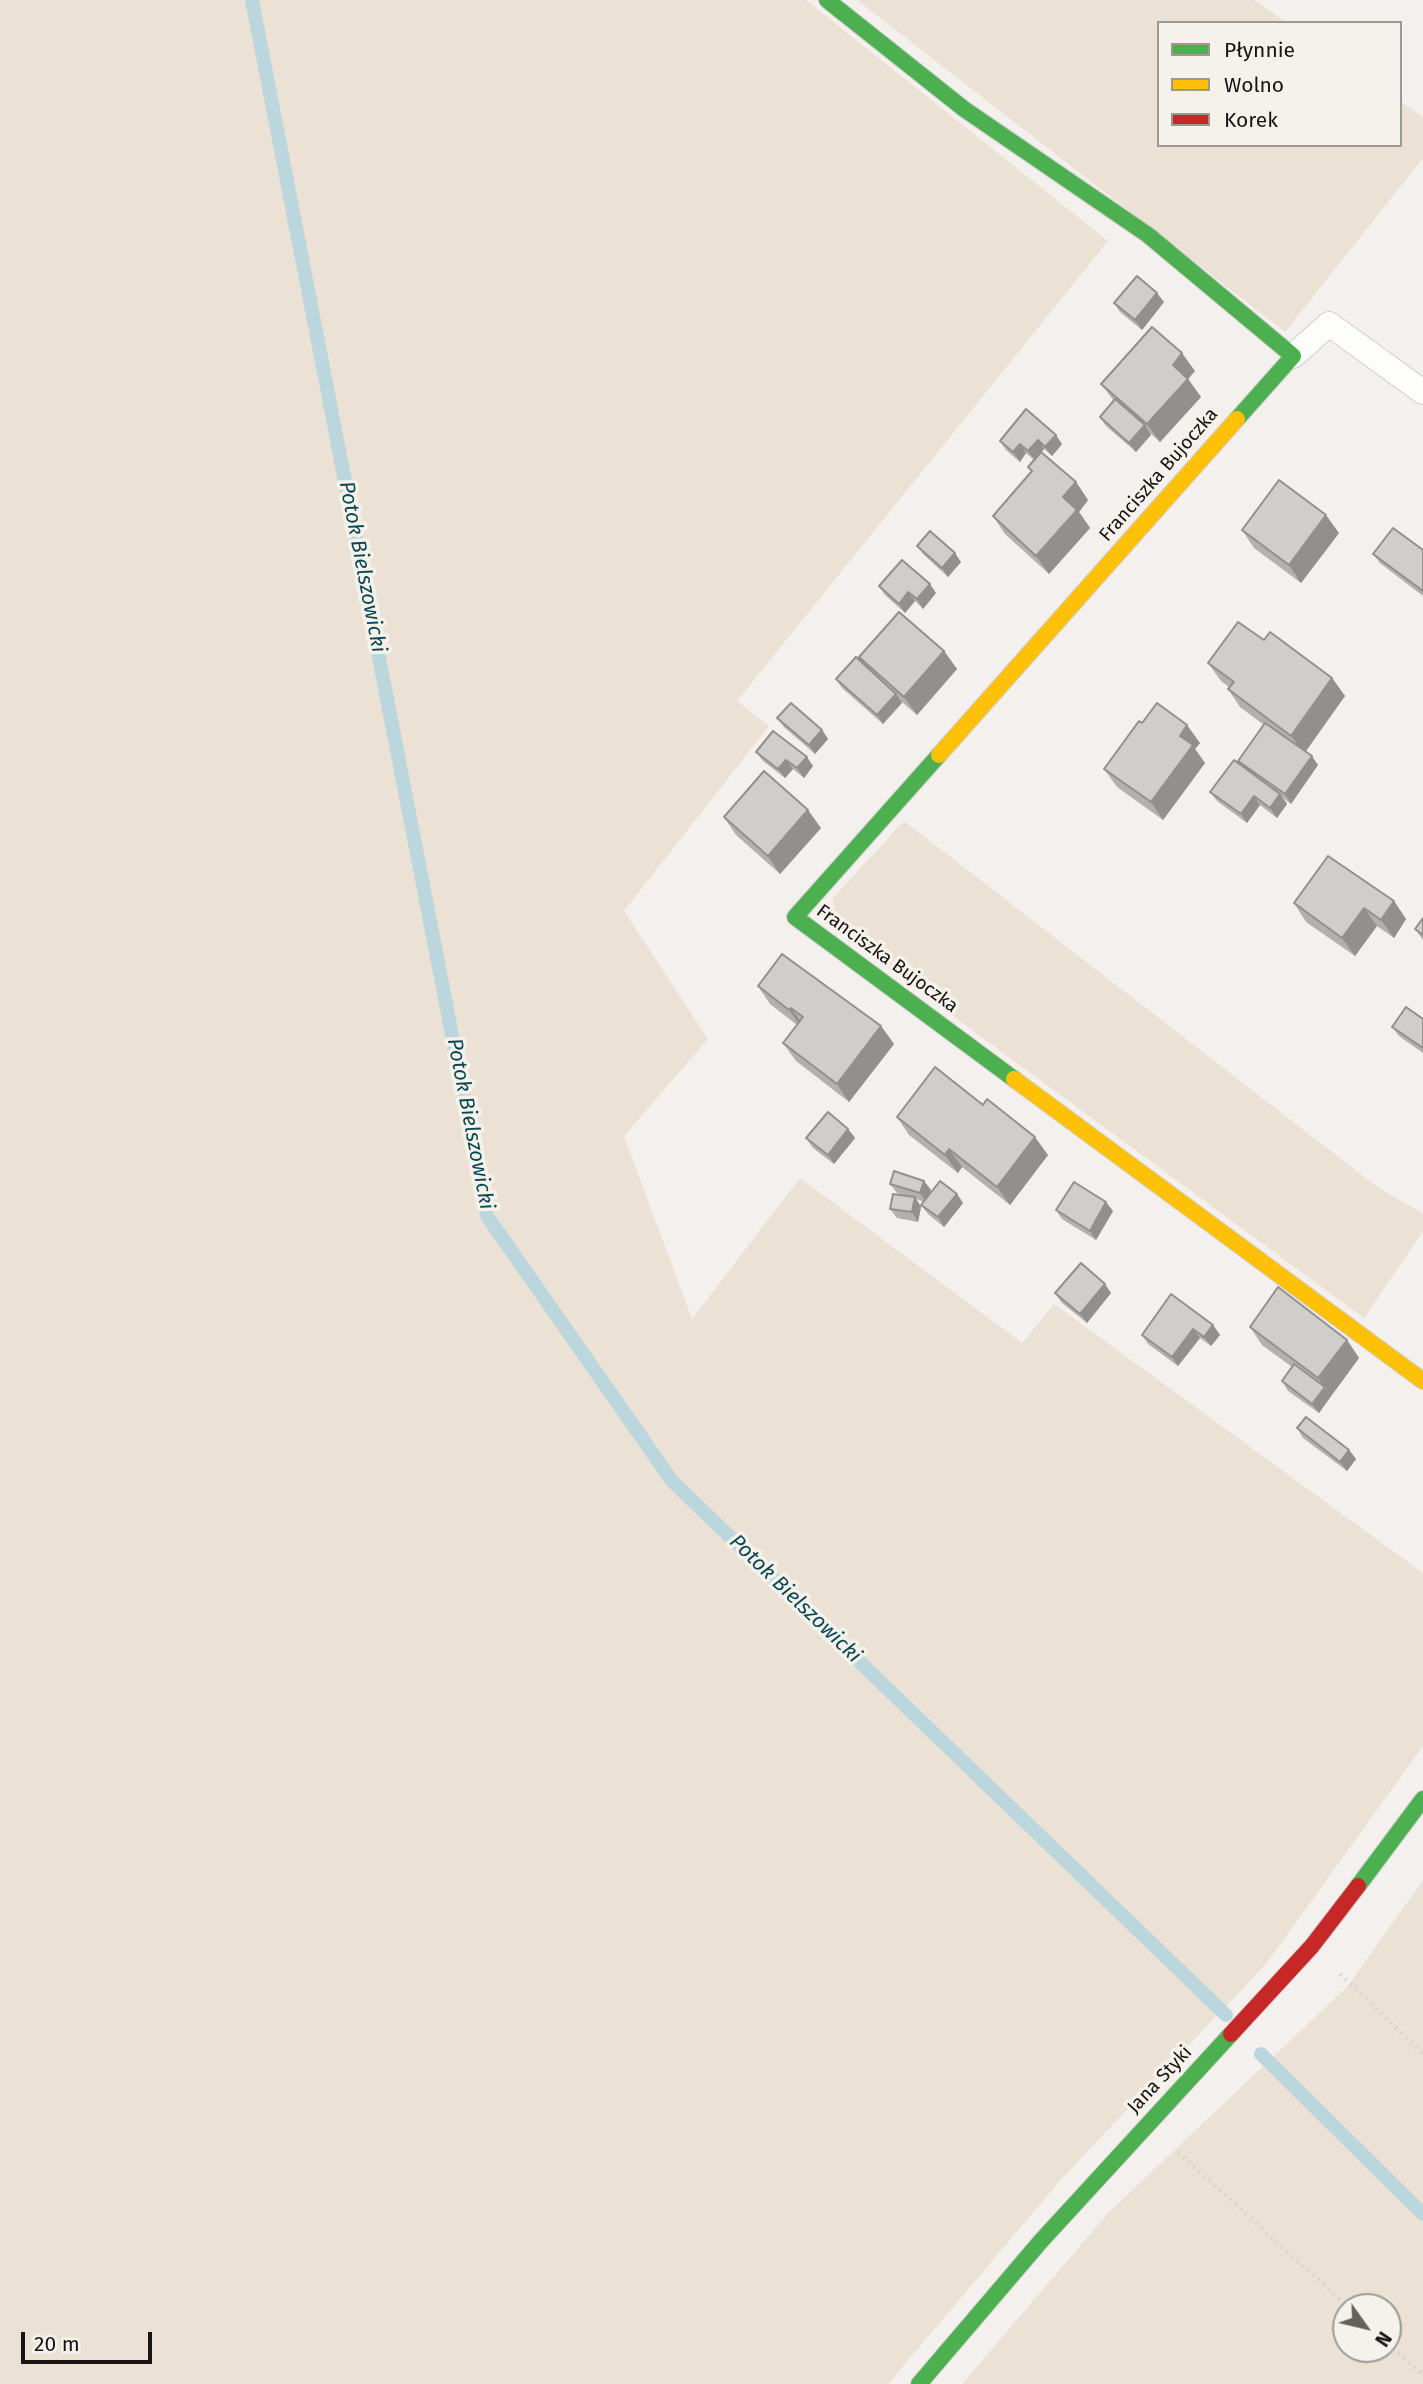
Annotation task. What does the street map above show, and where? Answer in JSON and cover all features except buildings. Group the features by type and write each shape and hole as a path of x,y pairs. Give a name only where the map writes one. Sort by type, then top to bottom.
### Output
{"street":[{"path":"827,0 964,109 1148,235 1293,356"},
{"name":"Franciszka Bujoczka","path":"1293,356 795,917 1423,1381"},
{"name":"Jana Styki","path":"919,2384 1041,2241 1312,1946 1423,1799"}],"lane":[{"path":"1293,356 1329,324 1423,393"}],"path":[{"path":"1312,1946 1423,2054"},
{"path":"1148,2124 1333,2293"},
{"path":"1402,2356 1423,2375"}],"shaded area":[{"path":"0,0 806,0 1108,241 737,701 769,726 624,911 708,1039 624,1136 692,1319 800,1178 1022,1343 1054,1304 1423,1573 1423,1746 1266,1964 1064,2176 888,2384 0,2384"},
{"path":"857,0 1254,0 1284,21 1157,21 1157,147 1402,147 1402,102 1423,117 1423,158 1285,332"},
{"path":"904,821 1376,1186 1423,1214 1423,1231 1364,1318 836,930 833,898"},
{"path":"1423,1880 1423,2384 962,2384 1109,2212 1347,1987"}],"waterway":[{"name":"Potok Bielszowicki","path":"252,0 487,1216 672,1481 1226,2015"},
{"name":"Potok Bielszowicki","path":"1261,2054 1423,2214"}],"traffic: fast":[{"path":"827,0 964,109 1148,235 1293,356 1237,419"},
{"path":"939,755 795,917 1014,1079"},
{"path":"1358,1886 1423,1799"},
{"path":"919,2384 1041,2241 1231,2034"}],"traffic: slow":[{"path":"939,755 1237,419"},
{"path":"1014,1079 1423,1381"}],"traffic: jam":[{"path":"1231,2034 1312,1946 1358,1886"}]}
